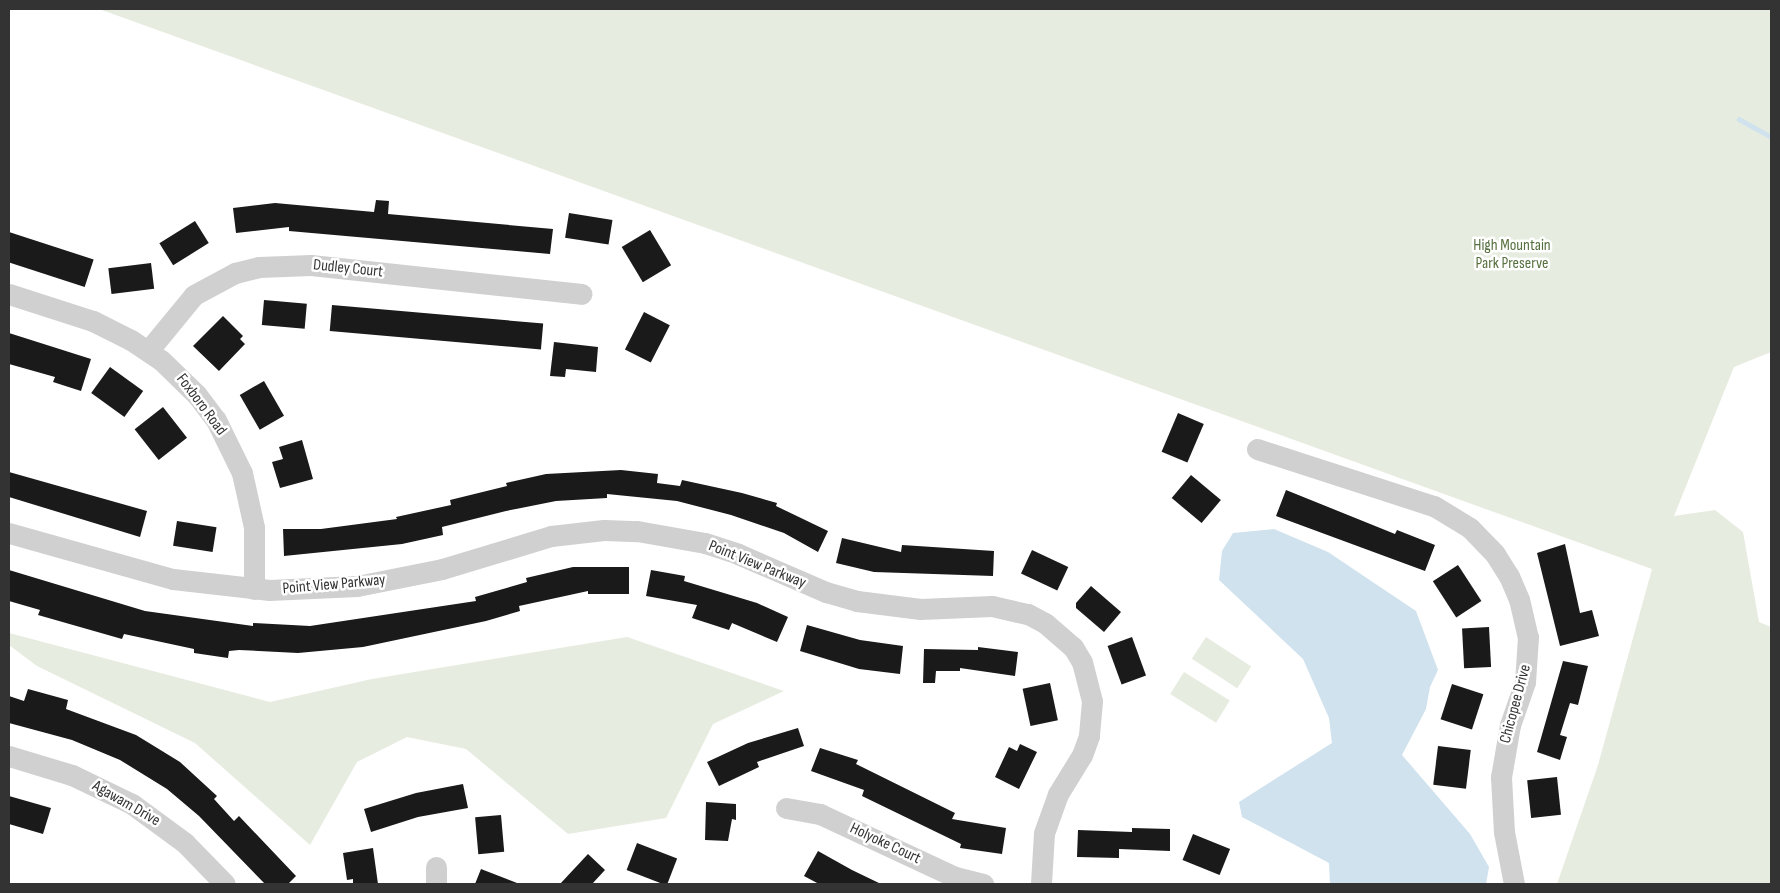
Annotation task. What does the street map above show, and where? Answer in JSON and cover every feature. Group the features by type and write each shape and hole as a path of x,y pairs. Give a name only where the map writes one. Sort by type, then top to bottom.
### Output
{"street":[{"name":"Dudley Court","path":"148,351 194,295 228,276 259,267 311,265 581,294"},
{"name":"Foxboro Road","path":"9,294 93,321 148,351 175,372 197,395 231,446 250,500 254,527 254,589"},
{"name":"Chicopee Drive","path":"1257,449 1434,506 1470,528 1495,554 1509,576 1524,614 1528,645 1525,682 1510,725 1501,777 1504,832 1514,884"},
{"name":"Point View Parkway","path":"9,533 146,573 254,589 357,586 442,569 552,536 604,530 637,531 705,543 826,592 857,601 920,609 992,606 1028,614 1045,623 1073,647 1082,662 1092,701 1089,736 1082,755 1058,794 1044,833 1041,884"},
{"name":"Agawam Drive","path":"9,756 72,775 132,804 185,843 225,884"},
{"name":"Holyoke Court","path":"786,808 820,814 948,873 983,884"}],"green space":[{"name":"High Mountain Park Preserve","path":"99,9 1771,9 1771,352 1734,367 1674,516 1715,510 1743,532 1759,622 1771,627 1771,884 1557,884 1598,765 1652,569"},
{"path":"9,633 270,702 372,679 627,637 784,691 713,724 666,818 568,834 466,749 407,737 357,762 310,845 195,743 37,666 9,645"},
{"path":"1206,637 1251,666 1237,688 1192,659"},
{"path":"1184,672 1230,701 1216,723 1170,694"}],"water":[{"path":"1274,529 1328,552 1416,611 1438,670 1430,687 1426,709 1402,755 1470,834 1489,867 1486,884 1330,884 1329,863 1242,817 1239,802 1332,743 1329,718 1303,659 1219,580 1222,551 1233,533"}],"building":[{"path":"376,200 389,201 388,214 553,229 550,254 289,231 289,227 236,233 233,208 275,203 374,212"},
{"path":"569,213 612,220 609,245 565,238"},
{"path":"195,221 209,243 173,265 159,243"},
{"path":"650,230 671,265 643,282 622,247"},
{"path":"9,232 94,260 85,287 9,262"},
{"path":"151,263 154,289 111,294 108,268"},
{"path":"264,300 307,304 305,329 262,325"},
{"path":"332,305 543,323 541,349 330,331"},
{"path":"644,312 670,325 651,363 625,349"},
{"path":"223,316 243,336 240,339 245,344 219,371 193,346"},
{"path":"9,333 91,359 81,391 53,382 55,377 9,364"},
{"path":"554,342 598,347 596,372 566,369 565,377 550,376"},
{"path":"110,367 143,391 124,417 91,393"},
{"path":"264,381 284,416 260,430 240,395"},
{"path":"163,407 187,438 159,460 135,429"},
{"path":"1178,413 1204,424 1187,463 1162,452"},
{"path":"302,440 313,479 280,488 272,462 283,459 279,447"},
{"path":"621,470 658,474 657,483 680,486 682,480 777,503 776,506 828,531 818,552 784,533 731,515 677,501 607,494 607,498 556,501 506,511 442,527 443,535 402,544 284,556 283,529 321,529 397,519 396,517 451,505 450,500 507,486 506,483 546,474"},
{"path":"9,472 147,511 140,537 9,497"},
{"path":"1191,475 1221,500 1202,523 1172,498"},
{"path":"1286,490 1395,534 1397,530 1435,545 1425,571 1276,516"},
{"path":"177,521 217,527 213,552 173,546"},
{"path":"842,538 901,552 902,545 994,551 993,576 874,572 836,563"},
{"path":"1565,544 1580,613 1592,610 1599,636 1560,646 1537,553"},
{"path":"1032,550 1068,567 1057,590 1021,574"},
{"path":"1458,565 1481,601 1456,617 1433,581"},
{"path":"573,567 629,567 629,594 588,594 588,591 519,606 520,611 486,621 363,647 298,653 239,650 229,651 228,658 194,653 194,649 124,634 122,639 38,615 40,610 9,601 9,570 145,611 253,626 253,623 310,626 476,601 475,597 527,582 526,578"},
{"path":"651,570 685,576 684,581 757,603 788,617 777,642 732,623 729,630 692,618 697,605 646,596"},
{"path":"1091,586 1121,612 1104,632 1076,608 1076,603"},
{"path":"807,625 860,640 903,646 900,674 859,669 800,651"},
{"path":"1489,627 1491,667 1464,668 1462,628"},
{"path":"1132,637 1146,676 1122,684 1108,646"},
{"path":"978,647 1018,652 1015,676 960,668 960,671 936,671 935,683 923,683 924,649 978,650"},
{"path":"1563,661 1588,666 1578,705 1570,703 1560,735 1567,737 1560,760 1537,752"},
{"path":"1050,683 1058,720 1031,726 1023,689"},
{"path":"1452,684 1483,694 1472,729 1441,719"},
{"path":"28,689 68,700 66,709 136,735 180,762 217,796 214,799 234,821 239,816 296,876 288,884 265,884 199,816 167,789 120,760 72,740 9,723 9,696 24,701"},
{"path":"798,728 804,746 757,762 759,767 719,786 707,762 748,743"},
{"path":"1020,744 1037,752 1019,789 995,777 1009,747 1017,751"},
{"path":"1438,746 1471,750 1466,789 1433,785"},
{"path":"820,748 858,760 856,764 955,813 952,819 1006,828 1002,854 960,848 961,844 862,796 864,790 811,771"},
{"path":"1557,777 1561,815 1531,818 1527,780"},
{"path":"463,784 468,808 418,817 371,832 364,809 416,793"},
{"path":"9,796 51,808 43,834 9,824"},
{"path":"706,802 736,804 736,820 732,819 728,841 705,840"},
{"path":"501,815 504,852 478,854 475,817"},
{"path":"1132,828 1170,829 1170,851 1119,849 1119,858 1077,857 1078,830 1132,832"},
{"path":"1193,834 1230,849 1220,875 1183,860"},
{"path":"637,843 677,858 667,884 627,870"},
{"path":"373,848 378,884 353,884 353,879 347,880 343,853"},
{"path":"818,851 881,884 819,884 804,876"},
{"path":"588,854 605,870 592,884 560,884"},
{"path":"481,869 517,883 517,884 475,884"}],"waterway":[{"path":"1739,119 1771,137"}]}
